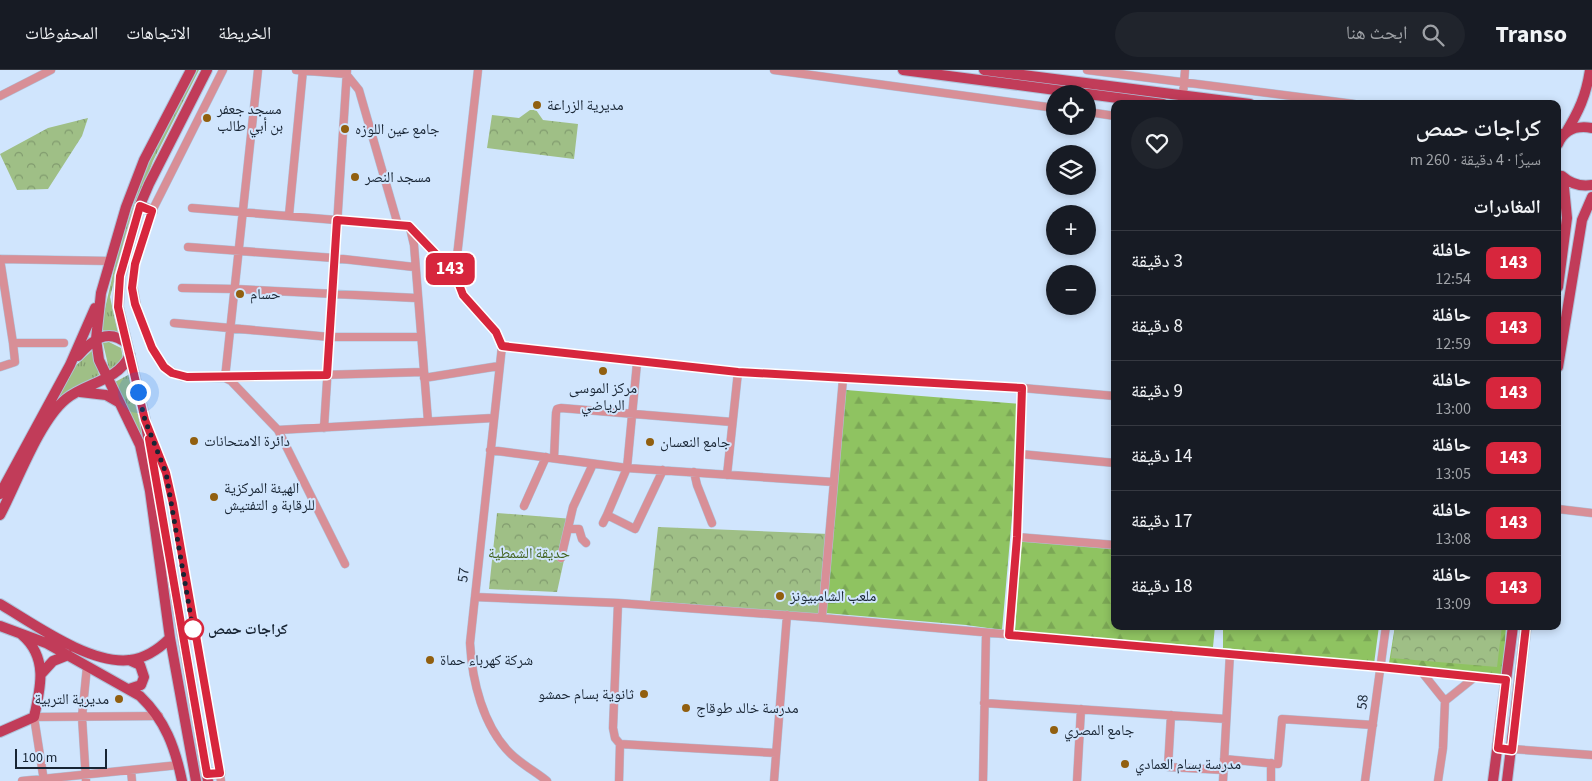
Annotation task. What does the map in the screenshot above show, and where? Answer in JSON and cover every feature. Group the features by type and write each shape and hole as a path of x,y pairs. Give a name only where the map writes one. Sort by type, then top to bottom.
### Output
{"main road":[{"path":"0,494 70,365 100,293 126,207 144,160 191,70"},
{"path":"207,70 161,159 140,206 120,276 118,307 145,420 208,778 221,777"},
{"path":"903,70 1046,89"},
{"path":"984,70 1223,100"},
{"path":"1561,134 1586,96 1590,70"},
{"path":"1096,95 1133,100"},
{"path":"1561,134 1574,128 1592,128"},
{"path":"1561,175 1580,186 1592,185"},
{"path":"1561,185 1567,218 1561,264"},
{"path":"1561,349 1582,220 1592,197"},
{"path":"140,206 152,211"},
{"path":"100,293 96,339 99,360 140,445 150,491 170,638 196,781"},
{"path":"70,365 96,339 103,336 119,337 127,344"},
{"path":"0,515 46,423 66,399 125,367 130,355"},
{"path":"79,392 106,395 120,403"},
{"path":"0,604 88,652 108,658 129,660 140,665 144,677 141,685 129,689"},
{"path":"0,626 18,631 68,655 140,696 159,716 172,740 182,781"},
{"path":"1493,781 1512,630"},
{"path":"1507,781 1526,630"},
{"path":"0,732 34,717 42,673 32,645 18,631"},
{"path":"129,660 152,653 170,638"},
{"path":"42,673 53,661 68,655"}],"street":[{"path":"0,96 52,70"},
{"path":"223,70 152,211 135,264 132,280 135,304 152,348 164,367 177,375 225,378 424,375 499,366"},
{"path":"225,378 258,70"},
{"path":"296,70 347,72"},
{"path":"289,216 303,70"},
{"path":"455,274 478,70"},
{"path":"774,70 1046,107"},
{"path":"1088,70 1324,100"},
{"path":"1183,94 1185,70"},
{"path":"324,428 347,72"},
{"path":"347,72 360,90 398,225"},
{"path":"1096,113 1111,115"},
{"path":"192,208 409,226 455,274 463,295 496,332 502,346 638,363 738,372 1022,388 1111,396"},
{"path":"409,226 414,245 416,298 428,422"},
{"path":"188,247 334,258 414,267"},
{"path":"0,366 15,362 0,260 110,262"},
{"path":"182,288 416,298"},
{"path":"174,323 330,337 420,337"},
{"path":"13,343 64,343"},
{"name":"57","path":"502,346 493,418 470,655 481,702 491,724 510,754 548,781"},
{"path":"602,523 628,468 638,363"},
{"path":"727,475 738,372"},
{"path":"225,378 238,386 278,430 345,564"},
{"path":"822,618 843,379"},
{"path":"1009,635 1017,537 1022,388"},
{"path":"524,506 550,458 557,409 732,422"},
{"path":"278,430 493,418"},
{"path":"145,420 163,464 173,504 221,777"},
{"path":"490,450 628,468 833,482"},
{"path":"1020,454 1111,463"},
{"path":"561,558 573,507 593,464"},
{"path":"607,515 635,529 663,470"},
{"path":"694,472 712,523"},
{"path":"1561,509 1592,513"},
{"path":"568,529 579,529 582,539 586,543"},
{"path":"1017,537 1111,545"},
{"path":"475,597 618,603 788,615 986,634 1230,653 1506,680"},
{"path":"618,603 613,728 615,738 620,744 619,781"},
{"path":"774,781 788,615"},
{"name":"58","path":"1365,781 1385,630"},
{"path":"983,781 986,634"},
{"path":"1223,781 1230,653"},
{"path":"85,778 82,716 87,666"},
{"path":"1420,671 1445,701 1443,748 1438,781"},
{"path":"1445,701 1475,677"},
{"path":"984,703 1226,719"},
{"path":"1077,781 1081,710"},
{"path":"1171,715 1168,767 1224,770"},
{"path":"44,780 34,717 159,716"},
{"path":"1224,759 1278,764 1282,719 1374,725"},
{"path":"620,744 776,753"},
{"path":"1498,748 1592,755"},
{"path":"1271,763 1271,781"},
{"path":"22,781 85,778 131,770 179,765"},
{"path":"131,770 132,781"}],"green space":[{"path":"197,70 199,70 153,161 128,228 110,297 118,333 100,330 119,248 145,170"},
{"path":"530,110 536,110 543,120 578,124 574,159 487,148 492,115 519,118"},
{"path":"88,118 82,136 48,189 17,190 0,154 48,128"},
{"path":"109,342 121,348 123,358 115,368 109,369 103,343"},
{"path":"94,349 99,375 55,401 72,369"},
{"path":"130,374 152,474 143,439 115,382"},
{"path":"846,390 1022,404 1002,630 966,625 825,613"},
{"name":"حديقة الشمطية","path":"497,513 573,519 557,592 489,589"},
{"path":"658,527 829,534 820,615 650,601"},
{"path":"1021,537 1111,546 1111,630 1215,630 1213,647 1015,631"},
{"path":"1223,630 1378,630 1374,664 1223,648"},
{"path":"1394,630 1506,630 1503,677 1389,663"},
{"path":"1394,630 1502,630 1497,667 1391,658"}],"bus line":[{"name":"143","path":"149,439 207,774 220,773 195,640 173,504 160,455 145,420 118,307 120,276 140,206 152,211 133,272 132,288 135,304 158,359 168,371 182,377 225,378 327,375 337,220 409,226 455,274 463,295 496,332 502,346 638,363 738,372 1022,388 1017,537 1009,635 1215,652 1506,680 1498,748 1512,750 1526,630"}],"place":[{"name":"مديرية الزراعة","path":"537,105"},
{"name":"مسجد جعفر بن أبي طالب","path":"207,118"},
{"name":"جامع عين اللوزه","path":"345,129"},
{"name":"مسجد النصر","path":"355,177"},
{"name":"حسام","path":"240,294"},
{"name":"مركز الموسى الرياضي","path":"603,371"},
{"name":"دائرة الامتحانات","path":"194,441"},
{"name":"جامع النعسان","path":"650,442"},
{"name":"الهيئة المركزية للرقابة و التفتيش","path":"214,497"},
{"name":"ملعب الشامبيونز","path":"780,596"},
{"name":"كراجات حمص","path":"193,629"},
{"name":"شركة كهرباء حماة","path":"430,660"},
{"name":"ثانوية بسام حمشو","path":"644,694"},
{"name":"مديرية التربية","path":"119,699"},
{"name":"مدرسة خالد طوقاج","path":"686,708"},
{"name":"جامع المصري","path":"1054,730"},
{"name":"مدرسة بسام العمادي","path":"1125,764"}],"route":[{"path":"138,392 145,420 166,473 173,504 193,629"}]}
